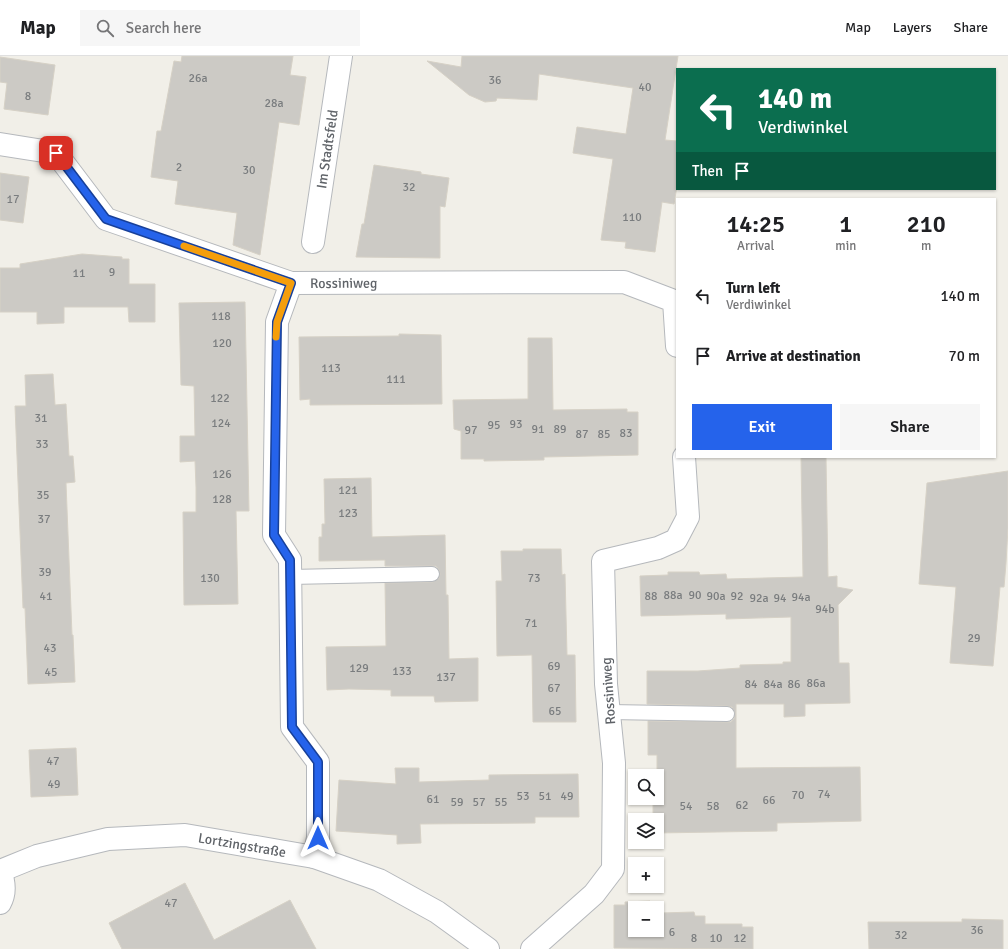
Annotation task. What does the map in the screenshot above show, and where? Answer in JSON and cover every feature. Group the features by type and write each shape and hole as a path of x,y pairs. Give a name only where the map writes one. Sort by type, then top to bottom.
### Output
{"street":[{"name":"Im Stadtsfeld","path":"313,242 341,56"},
{"path":"0,144 56,153 106,219 291,283"},
{"name":"Rossiniweg","path":"314,857 318,838 318,762 292,727 290,560 274,535 277,322 291,283 624,282 674,301 676,331"},
{"name":"Rossiniweg","path":"532,949 594,894 613,869 614,763 606,684 603,561 658,548 676,540 688,517 684,458"},
{"name":"Lortzingstraße","path":"0,871 37,856 108,840 185,835 314,857 379,880 437,912 488,949"},
{"path":"0,861 0,871 4,883 4,894 0,902"}],"lane":[{"path":"290,577 432,574"},
{"path":"609,712 727,714"}],"building":[{"path":"182,56 293,56 290,75 306,77 299,125 279,122 260,255 233,245 237,213 175,204 178,181 151,177 157,131 161,131 174,61 181,62"},
{"path":"462,56 678,56 665,140 676,141 676,190 674,204 662,202 655,252 625,248 626,242 601,240 613,159 573,153 577,127 626,134 633,88 539,74 537,100 497,98 496,101 485,102 469,95 427,61 461,67"},
{"path":"0,57 55,65 48,115 4,109 7,83 0,82"},
{"path":"374,165 449,178 445,207 440,206 440,258 356,257 362,224 364,224"},
{"path":"0,173 29,177 23,223 0,220"},
{"path":"82,254 122,257 122,259 129,259 129,284 155,284 155,322 129,322 128,307 64,307 64,323 37,324 37,312 0,312 0,268 20,268 20,264"},
{"path":"245,302 249,511 236,511 238,604 184,605 183,512 196,512 196,487 195,461 180,462 180,436 195,436 194,386 181,385 179,303"},
{"path":"399,334 441,335 442,404 310,405 310,399 300,400 299,337 399,336"},
{"path":"528,338 552,338 553,410 627,409 627,412 638,412 638,455 544,457 544,460 484,461 484,459 461,459 461,431 454,429 453,400 528,399"},
{"path":"53,374 55,405 66,404 69,456 73,456 75,482 66,483 75,682 28,684 25,608 23,608 15,406 26,406 25,375"},
{"path":"801,458 826,458 828,577 837,576 837,587 853,590 838,605 839,663 849,663 850,703 805,704 805,716 784,717 784,704 736,704 736,768 860,767 861,821 777,823 777,831 664,833 664,813 653,813 653,805 664,805 664,769 657,769 657,755 648,755 648,721 731,722 734,719 735,714 732,707 727,706 647,704 647,671 698,671 740,668 740,665 783,664 783,662 791,662 791,617 726,619 726,614 641,616 640,576 668,575 668,572 699,572 700,575 726,574 727,579 803,577"},
{"path":"1008,471 1008,528 1006,563 1004,587 1000,587 993,666 950,663 956,587 919,584 927,483"},
{"path":"371,478 372,537 445,535 449,659 478,658 478,701 435,702 434,696 391,696 391,690 327,690 326,647 386,646 385,583 433,582 439,578 440,574 436,566 385,566 385,560 319,561 319,537 322,537 322,524 325,524 324,479"},
{"path":"523,549 561,549 562,575 565,574 567,655 575,655 576,722 533,722 532,655 497,656 496,581 502,581 501,551 523,551"},
{"path":"76,748 78,795 31,797 29,750"},
{"path":"395,768 419,768 419,782 489,780 489,775 578,774 579,817 535,817 535,823 420,824 421,843 397,844 397,835 336,831 339,780 396,784"},
{"path":"185,883 214,940 290,900 316,949 122,949 109,923"},
{"path":"625,902 628,902 628,937 664,937 664,913 694,912 695,916 705,916 705,924 742,924 742,927 753,927 753,949 614,948 614,905 625,905"},
{"path":"962,919 1003,920 1003,949 869,949 868,922 962,922"}],"slow traffic":[{"path":"184,246 291,283 277,322 276,337"}],"route":[{"path":"56,153 106,219 291,283 277,322 274,535 290,560 292,727 318,762 318,838"}]}
